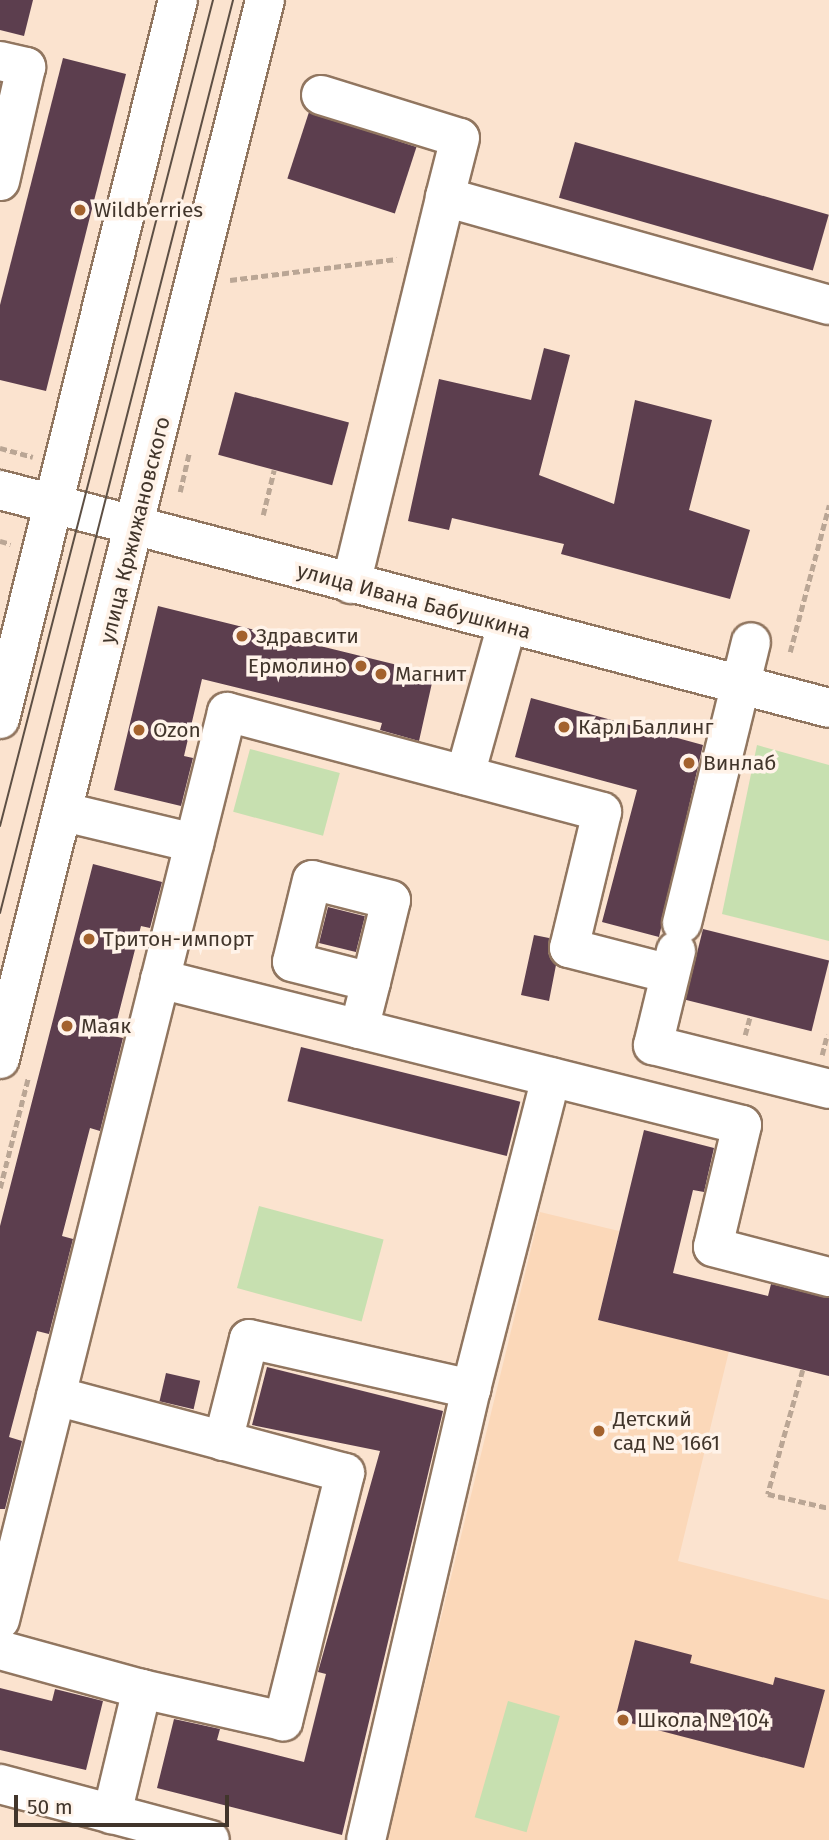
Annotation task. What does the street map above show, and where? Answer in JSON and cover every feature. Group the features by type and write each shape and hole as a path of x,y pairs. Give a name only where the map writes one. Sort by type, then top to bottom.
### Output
{"street":[{"path":"0,719 178,0"},
{"name":"улица Кржижановского","path":"0,1059 136,528 265,0"},
{"path":"0,61 26,67 0,181"},
{"path":"321,95 460,138 429,254 351,584"},
{"path":"445,197 829,305"},
{"name":"улица Ивана Бабушкина","path":"0,490 136,528 829,708"},
{"path":"465,775 507,625"},
{"path":"640,1099 751,642"},
{"path":"0,1619 13,1513 56,1396 227,712 602,811 569,948 677,946"},
{"path":"64,812 194,844"},
{"path":"160,979 742,1125 713,1247 829,1277"},
{"path":"359,1029 371,982"},
{"path":"653,1045 829,1089"},
{"path":"366,1840 471,1389 551,1077"},
{"path":"223,1441 248,1339 471,1389"},
{"path":"0,1650 142,1689 284,1721 345,1473 56,1396"},
{"path":"112,1814 142,1689"},
{"path":"0,1784 210,1840"}],"path":[{"path":"230,280 429,254"},
{"path":"0,448 47,460"},
{"path":"263,515 274,470"},
{"path":"790,652 829,505"},
{"path":"803,1370 768,1494 829,1508"}],"shaded area":[{"name":"Школа № 104","path":"540,1212 619,1231 598,1320 729,1351 678,1561 829,1600 829,1840 387,1840"}],"green space":[{"path":"757,745 829,765 829,941 722,914"},
{"path":"250,749 340,773 323,836 233,812"},
{"path":"259,1206 384,1239 362,1321 237,1288"},
{"path":"508,1701 560,1716 527,1832 475,1817"}],"building":[{"path":"0,0 33,0 24,36 0,30"},
{"path":"63,58 126,74 46,391 0,380 0,305"},
{"path":"309,112 416,147 395,213 287,179"},
{"path":"575,142 829,215 813,271 559,198"},
{"path":"544,348 570,355 539,475 614,504 635,400 712,420 689,510 750,530 730,599 561,554 564,544 452,518 449,530 408,521 439,379 531,400"},
{"path":"235,392 349,423 332,485 218,455"},
{"path":"158,606 434,674 419,741 380,730 382,723 202,679 184,756 193,758 181,806 114,790"},
{"path":"531,698 703,745 659,937 602,922 637,790 515,757"},
{"path":"93,864 162,882 150,928 141,926 113,1036 123,1038 100,1131 90,1128 62,1236 73,1239 49,1334 37,1331 9,1437 22,1441 5,1509 0,1509 0,1226"},
{"path":"328,907 365,916 356,952 319,943"},
{"path":"703,929 829,960 811,1031 685,1000"},
{"path":"534,935 549,938 548,953 556,965 549,1001 521,995"},
{"path":"301,1047 520,1102 507,1156 287,1101"},
{"path":"644,1130 714,1148 704,1192 693,1190 673,1273 768,1296 771,1284 829,1298 829,1376 598,1320"},
{"path":"267,1367 443,1411 342,1835 157,1788 174,1719 220,1729 217,1740 304,1762 326,1674 318,1672 380,1451 252,1425"},
{"path":"166,1373 200,1381 194,1409 159,1401"},
{"path":"635,1640 692,1655 690,1663 773,1685 775,1677 825,1690 804,1768 615,1719"},
{"path":"0,1688 52,1701 55,1689 103,1701 86,1770 0,1750"}],"tram line":[{"path":"0,826 213,0"},
{"path":"0,913 233,0"}],"place":[{"name":"Wildberries","path":"80,210"},
{"name":"Здравсити","path":"242,636"},
{"name":"Ермолино","path":"361,666"},
{"name":"Магнит","path":"381,674"},
{"name":"Карл Баллинг","path":"564,727"},
{"name":"Ozon","path":"139,730"},
{"name":"Винлаб","path":"689,763"},
{"name":"Тритон-импорт","path":"89,939"},
{"name":"Маяк","path":"67,1026"},
{"name":"Детский сад № 1661","path":"599,1431"},
{"name":"Школа № 104","path":"623,1720"}]}
